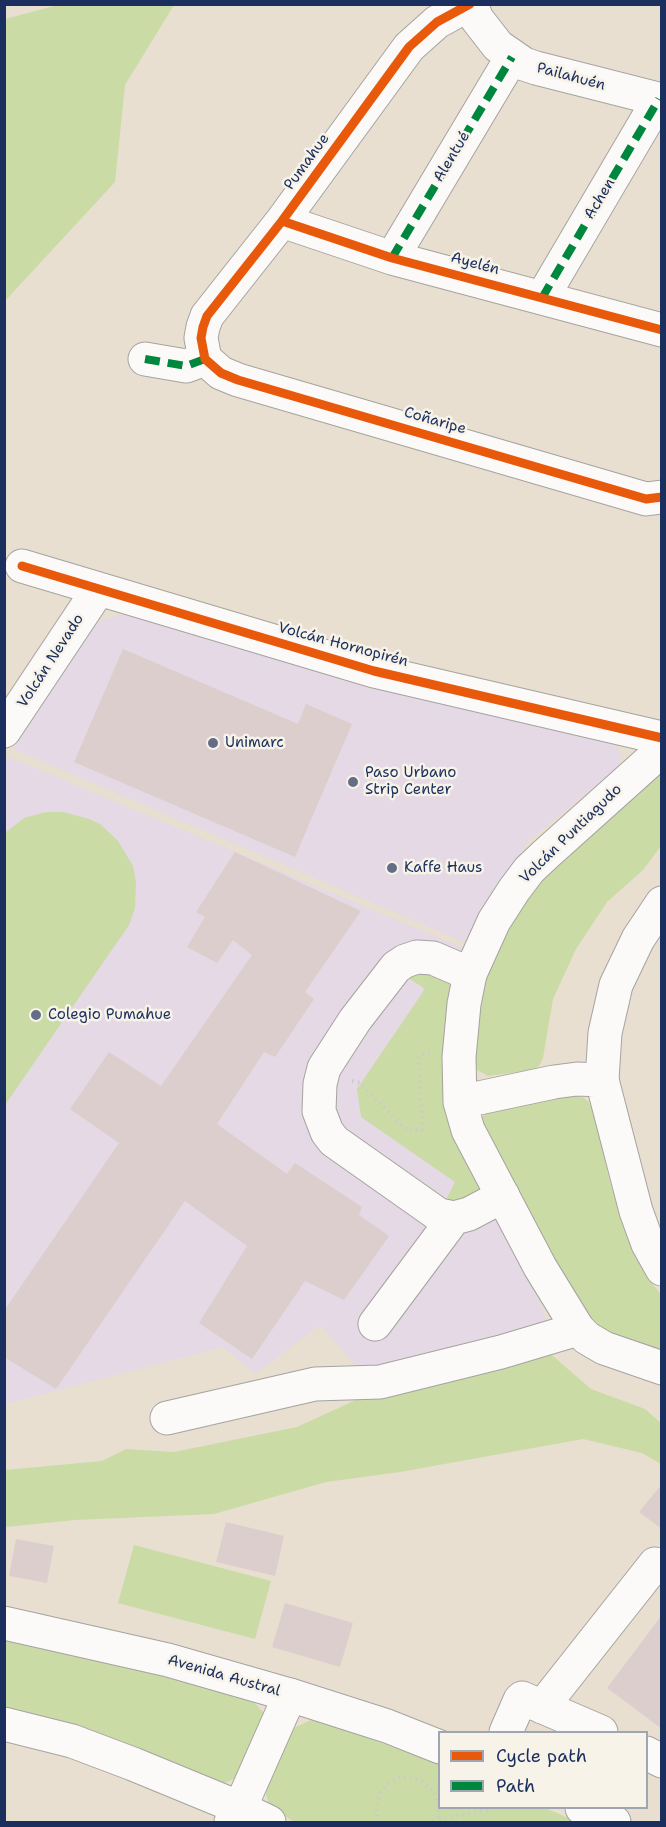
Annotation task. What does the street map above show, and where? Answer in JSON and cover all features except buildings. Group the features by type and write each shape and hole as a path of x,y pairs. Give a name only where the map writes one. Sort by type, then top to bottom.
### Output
{"street":[{"name":"Pailahuén","path":"470,4 486,33 512,57 536,68 660,100"},
{"name":"Pumahue","path":"205,359 201,338 202,327 207,316 282,221 410,47 438,21 470,4"},
{"name":"Alentué","path":"392,258 512,57"},
{"name":"Achen","path":"542,298 660,100"},
{"name":"Ayelén","path":"282,221 392,258 662,330"},
{"path":"145,359 186,366 205,359"},
{"name":"Coñaripe","path":"205,359 221,373 238,380 646,498 662,497"},
{"name":"Volcán Hornopirén","path":"22,566 374,671 662,738"},
{"name":"Volcán Nevado","path":"4,731 98,590"},
{"name":"Volcán Puntiagudo","path":"662,750 529,870 494,921 470,974 460,1039 460,1102 468,1130 540,1267 578,1329 587,1338 604,1348 662,1368"},
{"path":"662,903 638,939 616,985 605,1033 602,1080 636,1211 648,1244 662,1269"},
{"path":"470,974 433,958 417,957 396,967 356,1020 324,1068 318,1100 319,1111 327,1132 334,1141 439,1215 454,1218 469,1214 503,1196"},
{"path":"460,1102 554,1082 602,1080"},
{"path":"375,1324 454,1218"},
{"path":"167,1418 315,1384 380,1382 501,1352 578,1329"},
{"path":"542,1707 655,1564"},
{"name":"Avenida Austral","path":"4,1623 75,1637 168,1660 290,1695 387,1726 438,1746"},
{"path":"235,1815 290,1695"},
{"path":"506,1731 522,1698 599,1731"},
{"path":"4,1724 72,1742 133,1764 235,1815 269,1822"},
{"path":"648,1754 662,1761"},
{"path":"584,1809 614,1822"}],"path":[{"path":"321,1076 360,1083 408,1131 423,1130 419,1058 421,1054 431,1053"},
{"path":"380,1822 376,1805 380,1793 388,1784 399,1778 412,1777 423,1782 433,1790 438,1801"},
{"path":"437,1820 439,1809"},
{"path":"427,1822 491,1809"}],"shaded area":[{"path":"133,612 612,739 621,754 618,767 527,842 469,944 13,749 82,640 103,619"},
{"name":"Colegio Pumahue","path":"9,757 468,950 451,1049 507,1228 552,1332 368,1379 320,1325 255,1374 223,1347 5,1404 4,763"}],"green space":[{"path":"58,5 174,5 125,85 115,182 5,301 5,19"},
{"path":"661,768 661,846 643,870 607,902 576,949 553,999 543,1058 539,1066 533,1070 488,1076 477,1070 472,1063 471,1047 490,961 536,879"},
{"name":"Colegio Pumahue","path":"46,812 63,812 89,819 100,824 118,841 133,866 136,882 135,908 129,925 5,1105 5,833 24,818"},
{"path":"420,970 456,981 461,1152 482,1192 454,1207 445,1202 455,1182 361,1117 357,1089 423,992 424,988 408,978"},
{"path":"548,1096 584,1098 589,1102 596,1117 608,1175 619,1213 633,1251 647,1278 661,1294 661,1359 630,1348 578,1313 481,1123 483,1116 497,1106"},
{"path":"546,1350 591,1389 645,1409 661,1423 661,1464 642,1453 583,1439 400,1472 326,1482 214,1514 75,1520 5,1527 5,1470 102,1461 126,1449 174,1452 297,1427 384,1387"},
{"path":"134,1545 271,1581 255,1639 118,1603"},
{"path":"4,1637 167,1674 252,1700 263,1712 265,1719 241,1776 225,1783 208,1779 5,1713"},
{"path":"311,1720 324,1722 438,1764 438,1809 547,1809 578,1822 295,1822 270,1808 266,1794 268,1783 294,1728"}],"marked path":[{"path":"392,258 512,57"},
{"path":"542,298 659,99"},
{"path":"145,359 186,366 205,359"}],"cycle path":[{"path":"470,4 437,22 409,47 282,221 207,316 201,338 205,359 221,373 238,380 646,499 662,497"},
{"path":"282,221 392,258 662,330"},
{"path":"22,566 374,671 662,738"}],"place":[{"name":"Unimarc","path":"213,743"},
{"name":"Paso Urbano Strip Center","path":"353,782"},
{"name":"Kaffe Haus","path":"392,868"},
{"name":"Colegio Pumahue","path":"36,1015"}]}
